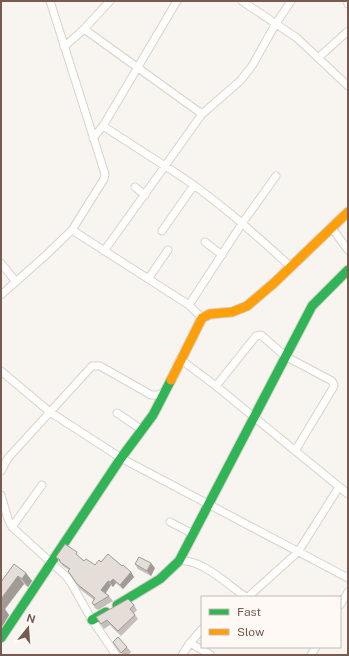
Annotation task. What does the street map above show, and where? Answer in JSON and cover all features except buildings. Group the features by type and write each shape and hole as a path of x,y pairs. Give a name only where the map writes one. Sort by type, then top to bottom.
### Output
{"street":[{"path":"1,295 72,230 104,179 94,138 50,1"},
{"path":"64,47 84,29 110,1"},
{"path":"94,138 103,126 177,1"},
{"path":"242,1 275,25 297,38 348,86"},
{"path":"104,251 202,114 240,81 252,66 275,25 291,1"},
{"path":"84,29 202,114"},
{"path":"318,58 348,31"},
{"path":"103,126 194,185 243,222 290,266"},
{"path":"189,305 243,222 276,176"},
{"path":"162,232 194,185"},
{"path":"135,187 145,194"},
{"path":"1,638 121,458 152,415 202,318 210,314 232,312 248,306 348,212"},
{"path":"334,225 348,250"},
{"path":"72,230 195,309 202,318"},
{"path":"205,242 222,256"},
{"path":"148,279 168,250"},
{"path":"1,263 16,282"},
{"path":"92,620 160,579 179,561 314,303 348,270"},
{"path":"216,386 256,336 262,336 285,356 332,381 334,385 295,451"},
{"path":"180,359 216,386 348,494"},
{"path":"1,472 8,458 92,366 100,366 151,395 158,395 165,392"},
{"path":"1,371 50,412 121,458 348,578"},
{"path":"117,413 142,430"},
{"path":"12,527 42,485"},
{"path":"248,596 298,552 339,487"},
{"path":"1,495 12,527 51,564 62,572 71,583 92,620 116,655"},
{"path":"170,522 193,534"},
{"path":"179,561 186,561 203,567 245,596"},
{"path":"231,596 236,591"},
{"path":"341,603 348,592"},
{"path":"182,655 201,630"},
{"path":"190,643 212,655"}],"traffic: fast":[{"path":"117,605 160,579 179,561 312,306 348,270"},
{"path":"1,638 121,458 153,415 171,380"},
{"path":"92,620 106,612"}],"traffic: slow":[{"path":"171,380 202,318 210,314 232,312 247,306 274,283 348,212"}]}
